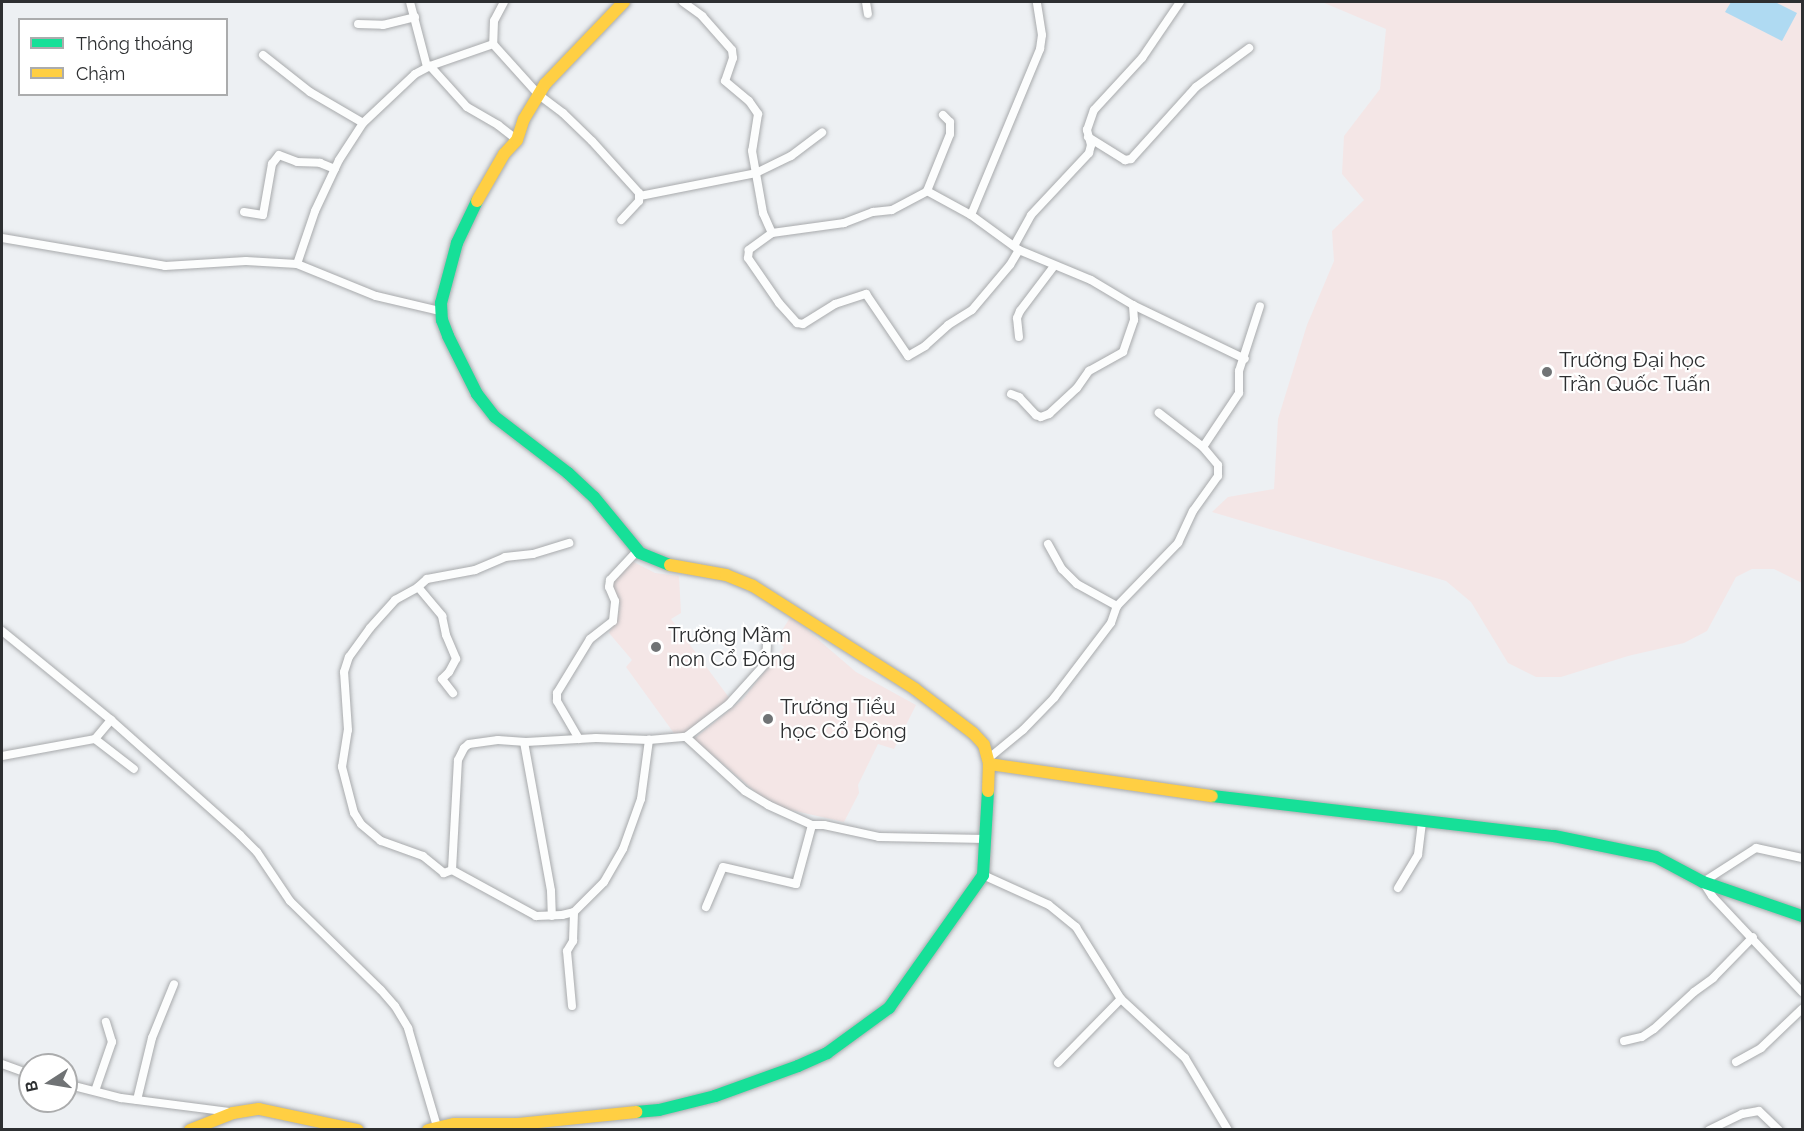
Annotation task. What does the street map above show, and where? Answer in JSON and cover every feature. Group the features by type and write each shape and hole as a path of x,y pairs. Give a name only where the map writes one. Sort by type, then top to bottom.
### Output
{"street":[{"path":"410,2 428,67 467,106 498,124 517,140"},
{"path":"504,2 494,21 494,44 539,95 563,112 592,141 640,196"},
{"path":"2,631 111,720 251,846 290,901 340,948 395,1006 410,1035 434,1128 454,1124 517,1127 659,1110 720,1094 818,1057 876,1020 904,989 983,875 986,858 989,761 984,746 973,733 915,689 753,586 726,575 662,563 637,551 594,497 568,473 504,425 487,408 448,336 440,311 457,243 475,204 504,154 517,140 524,119 545,84 624,2"},
{"path":"683,2 702,16 732,50 733,58 725,81 749,102 758,114 752,148 763,213 772,233"},
{"path":"866,2 868,14"},
{"path":"971,215 1040,49 1042,35 1037,2"},
{"path":"943,115 950,122 950,134 927,191 892,210 873,212 844,223 772,233 748,250 748,258 779,303 797,323 803,324 835,304 867,294 908,356 925,346 948,325 972,310 1010,265 1026,221 1089,153 1091,145 1088,137 1088,124 1094,110 1142,58 1180,2"},
{"path":"358,24 383,25 415,17"},
{"path":"297,264 315,211 335,169 363,123 415,74 428,67 494,44"},
{"path":"1088,137 1125,160 1131,159 1196,87 1249,48"},
{"path":"263,55 310,92 363,123"},
{"path":"640,196 756,173 791,156 822,133"},
{"path":"244,212 263,215 272,164 279,155 297,162 321,163 335,169"},
{"path":"927,191 971,215 1017,248 1054,266 1091,280 1133,305 1245,359"},
{"path":"621,220 639,201 640,196"},
{"path":"2,238 165,266 246,261 297,264 376,296 440,311"},
{"path":"1019,337 1017,318 1020,310 1054,266"},
{"path":"1011,394 1019,396 1036,415 1041,417 1048,414 1077,388 1089,371 1123,352 1134,320 1133,305"},
{"path":"1203,447 1239,393 1239,371 1245,359 1260,306"},
{"path":"989,761 1054,698 1111,623 1116,606 1178,543 1193,511 1218,476 1218,465 1203,447 1179,432 1159,413"},
{"path":"569,543 533,554 505,557 475,570 427,579 395,600 370,628 350,657 345,672 348,730 342,773 354,813 361,824 381,841 423,856 444,873 452,870 536,916 574,912 599,887 623,849 640,799 649,740"},
{"path":"1048,544 1062,569 1077,584 1116,606"},
{"path":"579,739 557,701 557,693 590,639 613,621 615,601 610,580 637,551"},
{"path":"418,587 442,616 446,635 456,659 442,679 453,693"},
{"path":"452,870 460,754 469,744 480,741 649,740 686,737 745,689 766,663 767,645"},
{"path":"2,756 95,739 111,720"},
{"path":"686,737 745,790 768,805 812,825 824,825 879,837 986,839"},
{"path":"95,739 134,769"},
{"path":"524,742 551,891 552,916"},
{"path":"989,761 1174,792 1554,836 1656,857 1703,882 1803,916"},
{"path":"1398,888 1418,855 1422,821"},
{"path":"706,907 723,867 796,884 812,825"},
{"path":"1703,882 1756,848 1803,858"},
{"path":"983,875 1049,905 1068,919 1084,937 1121,999 1185,1058 1228,1130"},
{"path":"1703,882 1712,896 1803,992"},
{"path":"572,1006 567,951 573,941 574,912"},
{"path":"1624,1041 1642,1037 1654,1029 1694,992 1713,978 1753,937"},
{"path":"137,1100 152,1038 174,984"},
{"path":"1058,1063 1121,999"},
{"path":"1736,1062 1761,1048 1803,1009"},
{"path":"95,1091 112,1042 106,1022"},
{"path":"2,1064 18,1070"},
{"path":"78,1087 137,1100 233,1113"},
{"path":"190,1130 233,1113 259,1109 330,1127 358,1130"},
{"path":"1709,1130 1742,1114 1759,1111 1779,1130"}],"shaded area":[{"name":"Trường Đại học Trần Quốc Tuấn","path":"1322,2 1802,2 1802,583 1774,569 1752,569 1736,577 1707,631 1684,643 1628,656 1561,677 1536,677 1508,663 1471,602 1446,581 1212,512 1228,497 1274,489 1278,419 1307,325 1334,261 1332,231 1364,200 1342,174 1344,136 1380,89 1386,29"},
{"name":"Trường Mầm non Cổ Đông","path":"632,561 655,573 679,576 681,613 671,619 730,699 686,732 676,736 626,667 632,660 609,633 618,616 620,604 611,585"},
{"path":"791,616 856,672 916,705 894,749 878,744 858,785 859,793 844,822 786,809 759,795 694,739 743,699 784,647 776,640"}],"water":[{"path":"1731,2 1775,2 1797,13 1782,41 1725,12"}],"traffic: fast":[{"path":"477,201 457,243 441,303 442,320 448,336 477,394 495,417 568,473 594,497 640,553 670,565"},
{"path":"636,1112 659,1110 715,1096 798,1066 827,1053 889,1008 983,875 988,791"},
{"path":"1212,796 1554,836 1656,857 1703,882 1802,916"}],"traffic: slow":[{"path":"477,201 504,154 517,140 524,119 545,84 624,2"},
{"path":"670,565 726,575 753,586 915,689 973,733 984,745 989,764"},
{"path":"988,791 989,764 1212,796"},
{"path":"190,1130 233,1113 259,1109 358,1130"},
{"path":"428,1130 454,1124 518,1124 636,1112"}],"place":[{"name":"Trường Đại học Trần Quốc Tuấn","path":"1547,372"},
{"name":"Trường Mầm non Cổ Đông","path":"656,647"},
{"name":"Trường Tiểu học Cổ Đông","path":"768,719"}]}
